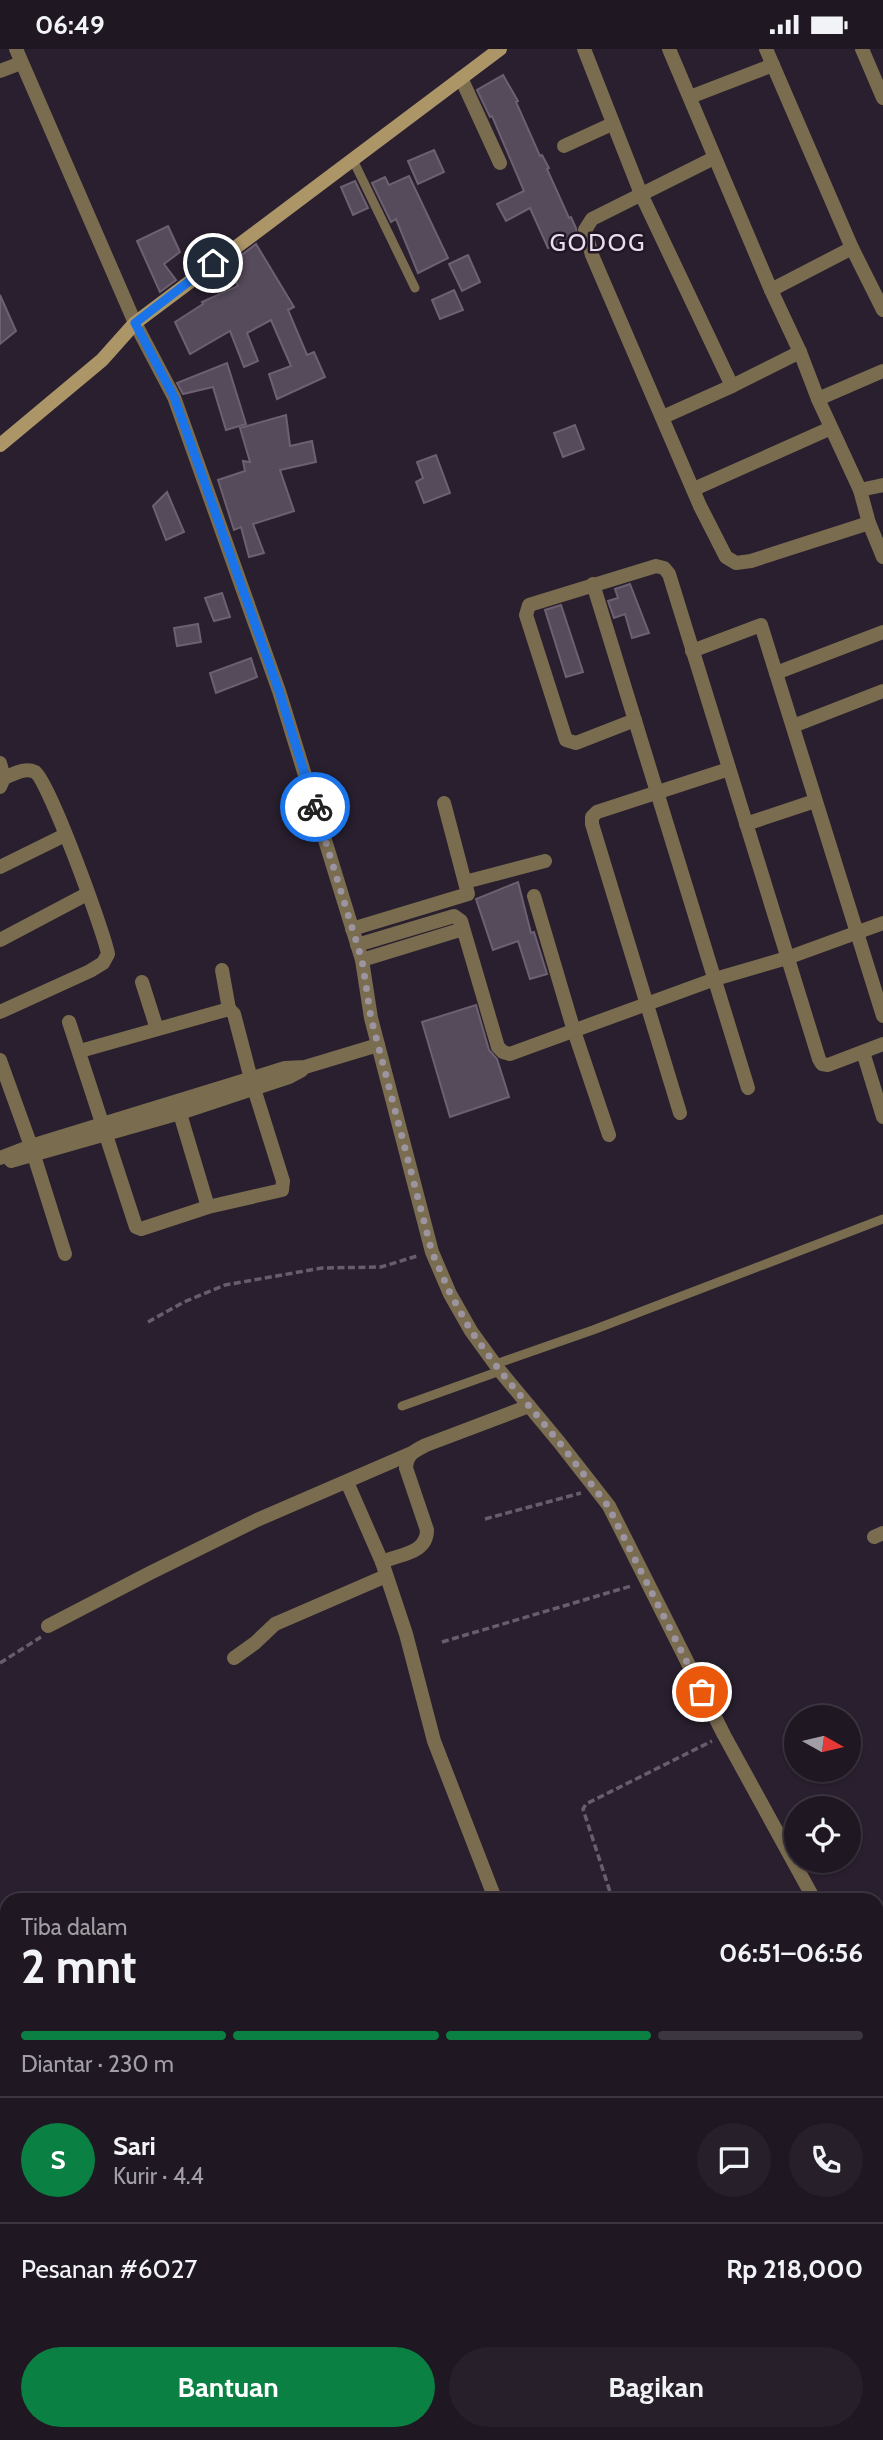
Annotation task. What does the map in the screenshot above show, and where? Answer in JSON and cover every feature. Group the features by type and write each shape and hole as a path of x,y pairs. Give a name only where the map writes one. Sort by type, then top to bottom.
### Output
{"street":[{"path":"0,445 92,369 135,323 500,49"},
{"path":"584,49 641,194 732,386"},
{"path":"669,49 818,399 860,490 869,523 883,557"},
{"path":"766,49 852,248 883,310"},
{"path":"862,49 883,98"},
{"path":"0,71 18,56 135,323 174,397 279,691 362,960 371,1018 432,1252 450,1293 471,1331 498,1368 608,1506 724,1735 811,1893"},
{"path":"690,97 773,65"},
{"path":"461,78 500,163"},
{"path":"564,146 612,124"},
{"path":"714,158 592,219 585,230 592,255 726,557 736,563 751,561 869,523"},
{"path":"771,290 852,248"},
{"path":"663,417 800,352"},
{"path":"818,399 883,372"},
{"path":"694,489 831,428"},
{"path":"860,490 883,485"},
{"path":"635,720 576,743 566,740 526,615 528,605 656,566 664,568 669,574 822,1064 828,1065 883,1044"},
{"path":"593,584 748,1088"},
{"path":"692,650 761,625 883,1016"},
{"path":"776,673 883,632"},
{"path":"793,726 883,691"},
{"path":"0,763 2,783 21,771 35,772 42,778 108,951 106,961 90,971 0,1012"},
{"path":"680,1113 592,817 597,812 729,769"},
{"path":"746,824 815,801"},
{"path":"352,929 468,894 444,803"},
{"path":"0,867 65,835"},
{"path":"465,882 545,861"},
{"path":"0,940 87,894"},
{"path":"534,896 574,1031 609,1135"},
{"path":"357,945 454,916 461,921 500,1050 510,1054 716,979 883,923"},
{"path":"362,960 463,929"},
{"path":"69,1022 138,1229 208,1207 282,1190 283,1181 252,1084 234,1014 229,1009 222,970"},
{"path":"142,982 157,1028"},
{"path":"80,1051 229,1009"},
{"path":"0,1163 252,1084 299,1073 306,1067 378,1045"},
{"path":"863,1052 883,1117"},
{"path":"0,1060 65,1254"},
{"path":"179,1108 208,1207"},
{"path":"0,1157 32,1151"},
{"path":"48,1626 221,1538 426,1445 529,1406"},
{"path":"234,1658 275,1624 384,1569 423,1546 427,1539 427,1530 406,1468 407,1459 412,1453"},
{"path":"347,1482 384,1569 406,1634 433,1741 493,1893"}],"lane":[{"path":"352,159 415,288"},
{"path":"402,1406 883,1219"}],"path":[{"path":"148,1322 184,1302 225,1286 322,1268 381,1267 432,1252"},
{"path":"485,1519 596,1489"},
{"path":"442,1642 647,1582"},
{"path":"0,1663 38,1640 48,1626"},
{"path":"610,1893 583,1809 586,1804 724,1735"}],"building":[{"path":"503,75 518,101 516,102 540,156 542,155 549,168 547,169 569,218 571,217 576,228 577,237 548,248 530,208 506,221 497,204 524,191 492,116 490,117 477,90"},
{"path":"434,150 444,172 418,184 408,161"},
{"path":"409,176 448,258 418,273 396,219 391,222 372,183 385,177 389,185"},
{"path":"355,181 368,208 353,215 341,187"},
{"path":"168,226 180,252 164,264 176,280 160,292 137,241"},
{"path":"256,244 294,307 288,310 307,355 314,352 325,377 277,399 269,374 291,366 271,320 247,333 258,361 244,367 230,331 190,354 175,322 203,304 202,302 238,286 227,266"},
{"path":"468,255 480,282 462,291 449,264"},
{"path":"454,290 463,310 440,319 432,300"},
{"path":"0,295 16,331 0,344"},
{"path":"227,363 246,424 226,430 213,387 183,394 177,383"},
{"path":"286,415 290,446 312,441 316,462 280,470 294,511 253,524 264,553 249,557 241,527 234,530 218,480 245,471 243,461 250,462 240,428"},
{"path":"575,425 584,449 563,457 554,433"},
{"path":"436,455 450,493 424,503 416,482 423,478 417,462"},
{"path":"167,492 184,532 166,540 153,506"},
{"path":"630,584 649,633 632,638 625,614 614,618 608,601 618,598 615,589"},
{"path":"222,593 230,617 214,621 205,598"},
{"path":"561,605 583,672 566,677 545,610"},
{"path":"198,624 201,642 177,646 174,628"},
{"path":"251,658 257,677 216,693 210,673"},
{"path":"518,882 531,933 534,932 547,974 530,979 518,941 493,950 476,899"},
{"path":"476,1005 489,1050 497,1059 509,1097 450,1117 422,1022"}],"way so far":[{"path":"315,807 362,960 371,1018 432,1252 471,1331 608,1506 702,1692"}],"district":[{"name":"GODOG","path":"598,242"}],"route":[{"path":"213,263 135,323 174,397 279,691 315,807"}]}
